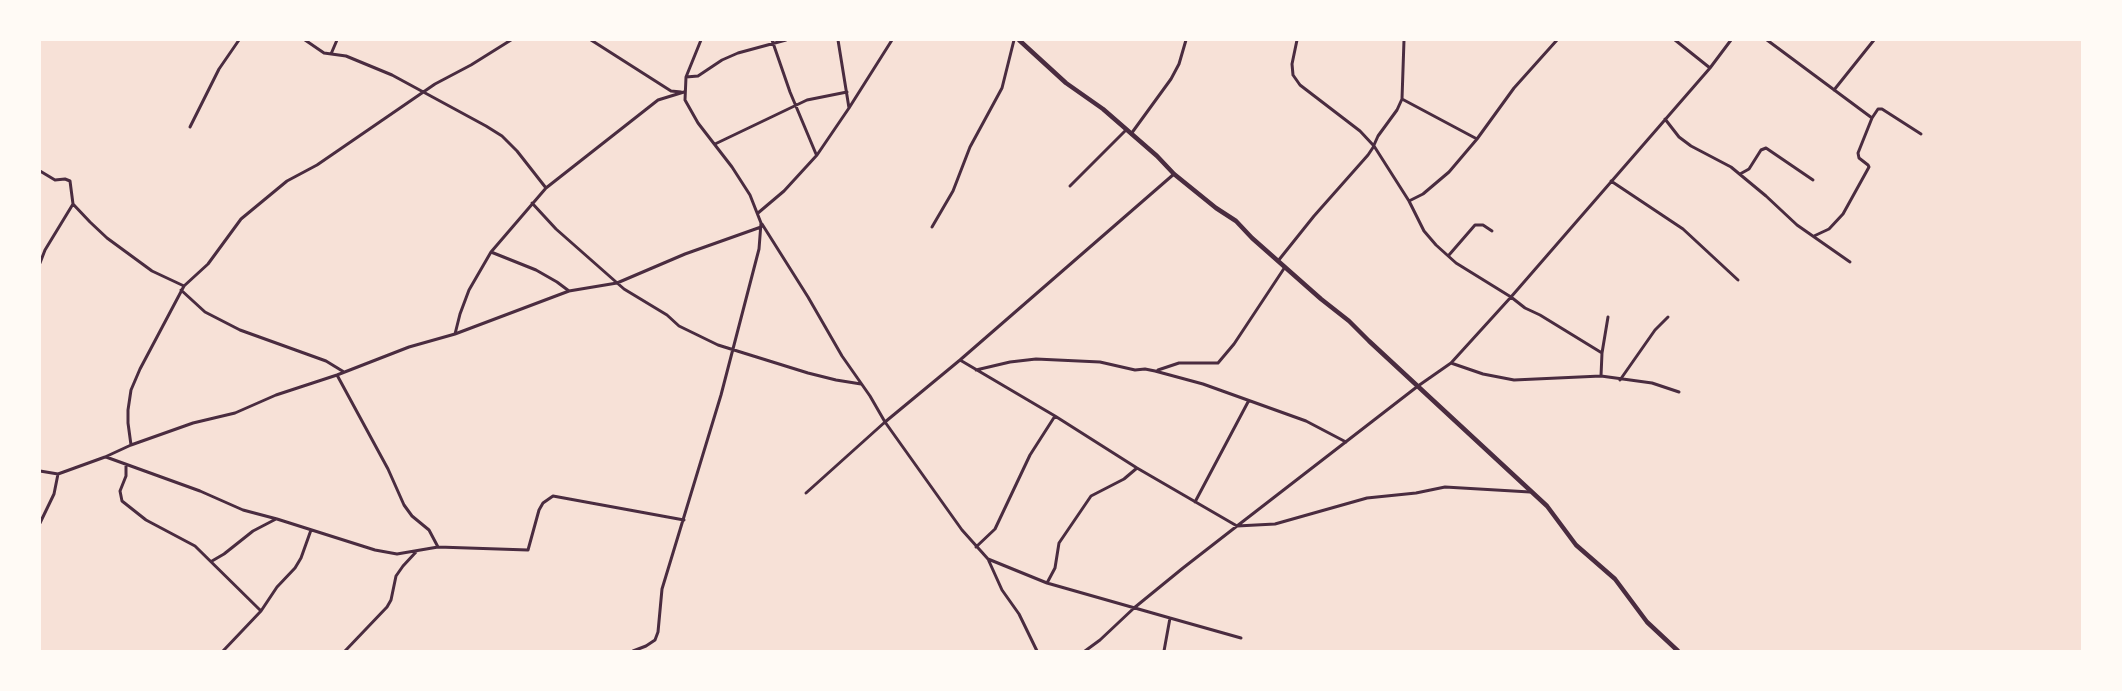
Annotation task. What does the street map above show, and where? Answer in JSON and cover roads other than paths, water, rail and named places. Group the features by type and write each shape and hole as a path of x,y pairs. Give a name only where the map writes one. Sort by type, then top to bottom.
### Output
{"street":[{"path":"190,127 219,69 239,40"},
{"path":"305,40 324,53 346,56 384,71 502,136 517,151 546,188"},
{"path":"331,54 337,40"},
{"path":"131,445 128,410 134,381 183,288 208,264 242,219 287,181 336,153 423,92 511,40"},
{"path":"591,40 671,91 684,92"},
{"path":"633,651 655,640 658,632 662,589 721,395 759,249 761,225 758,213 732,167 698,123 685,100 686,76 700,40"},
{"path":"686,76 698,76 722,60 738,53 786,40"},
{"path":"838,40 849,108"},
{"path":"758,213 784,191 816,154 849,108 892,40"},
{"path":"932,228 953,191 970,147 1002,88 1014,40"},
{"path":"1020,40 1066,82 1103,109 1164,162 1174,174 1216,208 1236,221 1278,261 1349,321 1369,342 1482,444 1530,492 1547,506 1576,545 1615,579 1647,622 1678,651"},
{"path":"1131,134 1171,78 1179,64 1186,40"},
{"path":"1297,40 1292,64 1293,75 1300,85 1360,131 1374,146 1424,231 1456,263 1511,297 1525,308 1602,352"},
{"path":"1278,261 1314,216 1368,155 1378,136 1397,110 1402,99 1404,40"},
{"path":"1408,201 1423,194 1449,172 1477,139 1514,88 1557,40"},
{"path":"1675,40 1710,68"},
{"path":"1085,651 1100,640 1134,608 1237,526 1418,386 1451,363 1511,297 1710,68 1731,40"},
{"path":"1767,40 1872,118"},
{"path":"1834,90 1874,40"},
{"path":"773,42 816,154"},
{"path":"455,334 469,290 491,252 546,188 658,100 684,92"},
{"path":"715,144 807,100 847,92"},
{"path":"1402,99 1477,139"},
{"path":"1814,236 1829,229 1843,214 1868,168 1858,154 1872,118 1878,109 1882,109 1921,134"},
{"path":"1665,119 1679,137 1691,146 1730,166 1797,225 1850,262"},
{"path":"1070,186 1126,130"},
{"path":"1740,174 1749,169 1762,150 1766,148 1813,180"},
{"path":"40,171 55,180 65,179 70,181 73,204 107,238 152,271 183,288 205,312 240,330 326,362 344,372"},
{"path":"806,493 885,422 960,360 1174,174"},
{"path":"1610,181 1683,229 1738,280"},
{"path":"532,203 556,229 618,283 641,301 667,315 679,326 718,345 836,380 862,384"},
{"path":"40,263 45,250 73,204"},
{"path":"40,471 58,474 105,457 131,445 193,424 235,413 408,347 455,334 569,291 618,283 685,254 761,225"},
{"path":"761,225 808,296 842,356 885,422 976,547 988,559 1002,590 1019,614 1037,651"},
{"path":"1449,255 1475,225 1483,225 1492,231"},
{"path":"491,252 536,270 569,291"},
{"path":"1155,370 1186,362 1218,363 1234,344 1285,267"},
{"path":"1601,376 1602,352 1608,317"},
{"path":"1620,380 1655,330 1668,317"},
{"path":"975,370 1036,359 1100,362 1135,370 1155,370 1203,384 1248,402 1306,421 1346,442"},
{"path":"960,360 1137,468 1237,526 1275,524 1367,498 1416,493 1445,486 1530,492"},
{"path":"1451,363 1483,374 1514,380 1601,376 1652,383 1679,392"},
{"path":"337,375 388,469 404,505 412,516 429,530 438,547"},
{"path":"1195,502 1248,402"},
{"path":"976,547 995,529 1030,455 1054,416"},
{"path":"105,457 200,491 243,510 375,550 397,554 438,547 528,550 539,510 543,503 554,496 684,520"},
{"path":"126,466 126,476 120,491 122,500 146,520 195,546 261,611"},
{"path":"1046,583 1055,568 1059,543 1091,496 1124,479 1137,468"},
{"path":"40,523 54,494 58,474"},
{"path":"212,561 224,554 252,531 277,519"},
{"path":"223,651 261,611 277,587 294,568 301,558 311,530"},
{"path":"345,651 387,607 391,600 396,576 416,552"},
{"path":"988,559 1046,583 1241,638"},
{"path":"1164,651 1170,618"}]}
